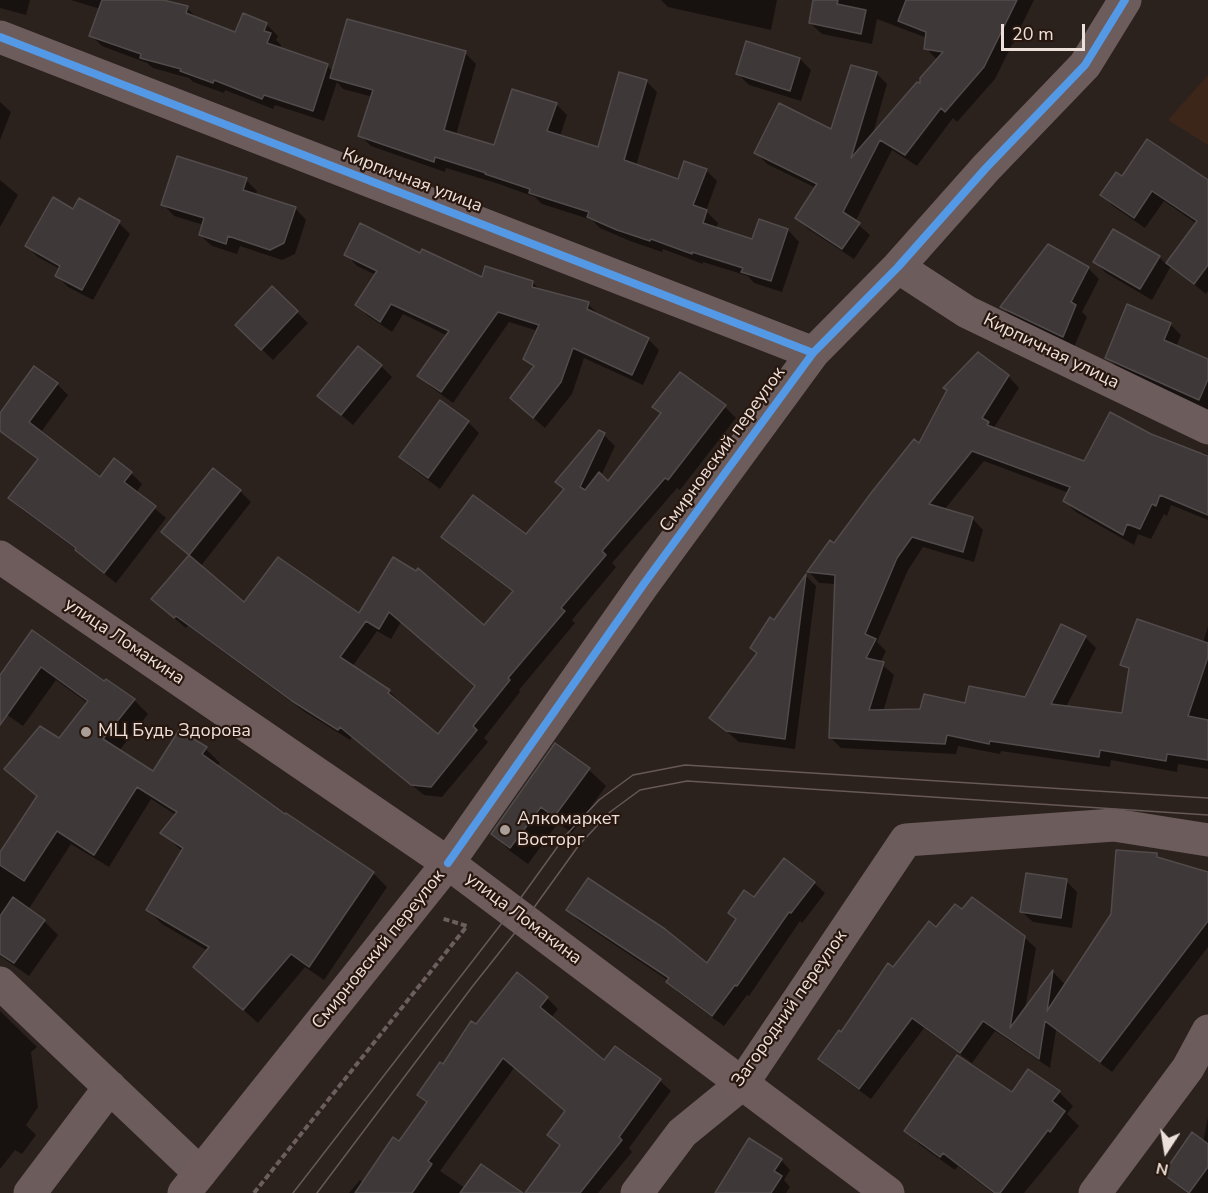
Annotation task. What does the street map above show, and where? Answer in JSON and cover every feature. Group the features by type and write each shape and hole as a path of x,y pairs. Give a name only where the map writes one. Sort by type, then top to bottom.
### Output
{"main road":[{"name":"улица Ломакина","path":"0,557 448,863 888,1193"},
{"name":"Смирновский переулок","path":"192,1183 448,863"}],"street":[{"name":"Смирновский переулок","path":"448,863 643,585 813,353 898,267 986,168 1085,65 1125,0"},
{"name":"Кирпичная улица","path":"0,37 813,353"},
{"name":"Кирпичная улица","path":"898,267 967,312 1208,428"},
{"name":"Загородний переулок","path":"637,1193 682,1133 742,1084 906,840 1114,825 1208,840"},
{"path":"0,982 110,1087 192,1183"},
{"path":"1095,1193 1198,1070 1208,1031"},
{"path":"30,1193 110,1087"}],"path":[{"path":"254,1193 467,926 411,909"}],"shaded area":[{"path":"1208,75 1208,145 1168,120"}],"building":[{"path":"102,0 163,0 188,6 186,13 235,32 243,13 267,23 264,31 271,33 267,43 328,64 313,111 264,95 262,99 214,80 213,83 180,71 181,69 140,58 141,54 89,36"},
{"path":"813,0 838,0 837,4 866,10 861,34 809,23"},
{"path":"906,0 1017,0 984,67 945,112 941,108 905,155 880,140 843,212 860,223 842,249 795,218 817,184 754,153 779,103 831,129 851,65 877,72 851,158 917,82 920,83 920,78 943,52 924,49 926,32 898,21"},
{"path":"347,19 466,51 444,130 494,145 512,89 557,103 547,131 598,147 619,72 647,80 624,160 678,179 684,161 707,169 693,205 707,210 703,223 752,239 759,219 788,229 771,281 741,272 743,268 617,230 587,217 589,212 529,193 530,189 486,173 435,157 434,162 358,136 373,90 330,78"},
{"path":"746,41 800,58 790,91 736,74"},
{"path":"1147,139 1208,180 1208,265 1194,284 1166,263 1197,221 1152,191 1134,218 1100,195 1116,172 1122,176"},
{"path":"177,156 247,178 243,190 296,207 284,243 270,250 228,236 226,244 199,235 204,218 161,205"},
{"path":"53,197 73,209 79,198 120,221 82,290 55,276 60,266 25,246"},
{"path":"360,223 420,253 422,249 482,277 485,266 533,281 532,287 589,302 587,309 649,338 632,375 573,348 561,382 533,418 510,398 534,366 523,359 539,325 498,312 441,392 417,376 449,331 391,304 380,322 355,305 377,271 344,255"},
{"path":"1113,229 1160,256 1140,289 1093,262"},
{"path":"1048,244 1089,267 1071,302 1076,305 1063,337 1000,307"},
{"path":"272,286 298,311 261,350 235,325"},
{"path":"1127,304 1171,323 1164,340 1208,359 1208,379 1199,400 1105,358"},
{"path":"358,346 382,365 341,415 317,396"},
{"path":"978,352 1009,375 982,418 989,422 987,425 1084,461 1110,412 1151,434 1208,456 1208,515 1160,495 1156,506 1152,504 1140,529 1127,524 1123,535 1063,501 1070,487 972,451 929,504 973,517 963,552 912,537 897,558 865,634 876,639 866,658 884,662 869,710 920,709 924,694 965,703 969,686 1025,697 1061,624 1086,636 1051,704 1122,713 1129,668 1120,665 1137,619 1208,643 1208,657 1188,716 1208,720 1208,760 1167,754 1166,761 1100,750 1099,757 990,741 989,744 947,735 945,744 829,738 835,575 807,572 830,540 834,543 914,439 919,443 947,390 943,388"},
{"path":"34,366 58,383 29,422 100,477 114,458 132,472 124,482 156,506 104,573 75,550 76,548 8,498 38,459 0,431 0,413"},
{"path":"680,372 726,405 668,480 665,478 602,551 606,555 561,608 565,611 508,678 510,680 473,726 477,730 431,787 411,785 340,727 338,730 292,701 176,616 174,618 151,599 189,555 244,602 278,557 359,613 393,557 416,571 418,568 484,625 513,591 441,537 473,495 526,534 564,489 555,482 599,430 605,433 580,487 585,490 599,472 608,481 661,413 652,407","holes":["389,612 475,686 438,734 388,693 390,690 340,657 366,621 379,629"]},
{"path":"440,400 469,421 428,478 399,457"},
{"path":"213,468 241,490 189,555 161,532"},
{"path":"806,574 785,739 726,731 709,718 757,653 750,648 770,617 774,620"},
{"path":"32,630 104,681 106,679 135,699 103,739 153,771 179,730 207,747 202,754 285,814 374,872 309,967 291,954 243,1010 193,967 209,947 146,910 183,848 160,833 177,812 137,787 94,855 57,831 24,881 0,865 0,852 37,796 4,769 40,726 59,738 88,701 41,667 0,725 0,675"},
{"path":"555,743 590,768 554,817 541,807 510,848 491,834"},
{"path":"1116,850 1157,853 1157,857 1208,872 1208,921 1100,1062 1045,1021 1039,1059 983,1021 960,1053 912,1018 859,1089 818,1059 839,1030 841,1032 888,963 893,967 929,921 936,927 955,904 962,909 972,897 1025,936 1010,1028 1053,970 1047,1011 1111,914"},
{"path":"784,858 815,882 791,913 789,912 737,986 735,985 712,1016 666,982 669,978 566,910 588,878 665,929 707,963 736,919 728,913 744,890 754,897"},
{"path":"1026,873 1067,879 1061,918 1020,912"},
{"path":"13,897 45,920 14,963 0,954 0,916"},
{"path":"517,972 548,997 540,1007 604,1060 615,1046 661,1079 619,1137 622,1140 580,1193 525,1193 560,1145 547,1135 565,1111 503,1058 428,1161 432,1164 412,1193 355,1193 393,1137 399,1141 427,1102 417,1095 440,1062 443,1064 471,1021 476,1024"},
{"path":"957,1055 1012,1092 1028,1069 1060,1091 1052,1101 1065,1111 1000,1193 995,1193 943,1153 940,1157 904,1131"},
{"path":"1192,1132 1208,1144 1208,1167 1189,1193 1163,1174"},
{"path":"749,1138 782,1159 774,1171 782,1176 771,1193 715,1193"},
{"path":"481,1164 523,1193 460,1193"}],"tram line":[{"path":"293,1193 512,910 566,835 599,800 633,775 685,765 1208,798"},
{"path":"317,1193 525,920 579,845 610,812 640,790 687,781 1208,815"}],"cycle path":[{"path":"448,863 643,585 813,353 898,267 986,168 1085,65 1125,0"},
{"path":"0,37 813,353"}],"place":[{"name":"МЦ Будь Здорова","path":"86,732"},
{"name":"Алкомаркет Восторг","path":"505,830"}]}
